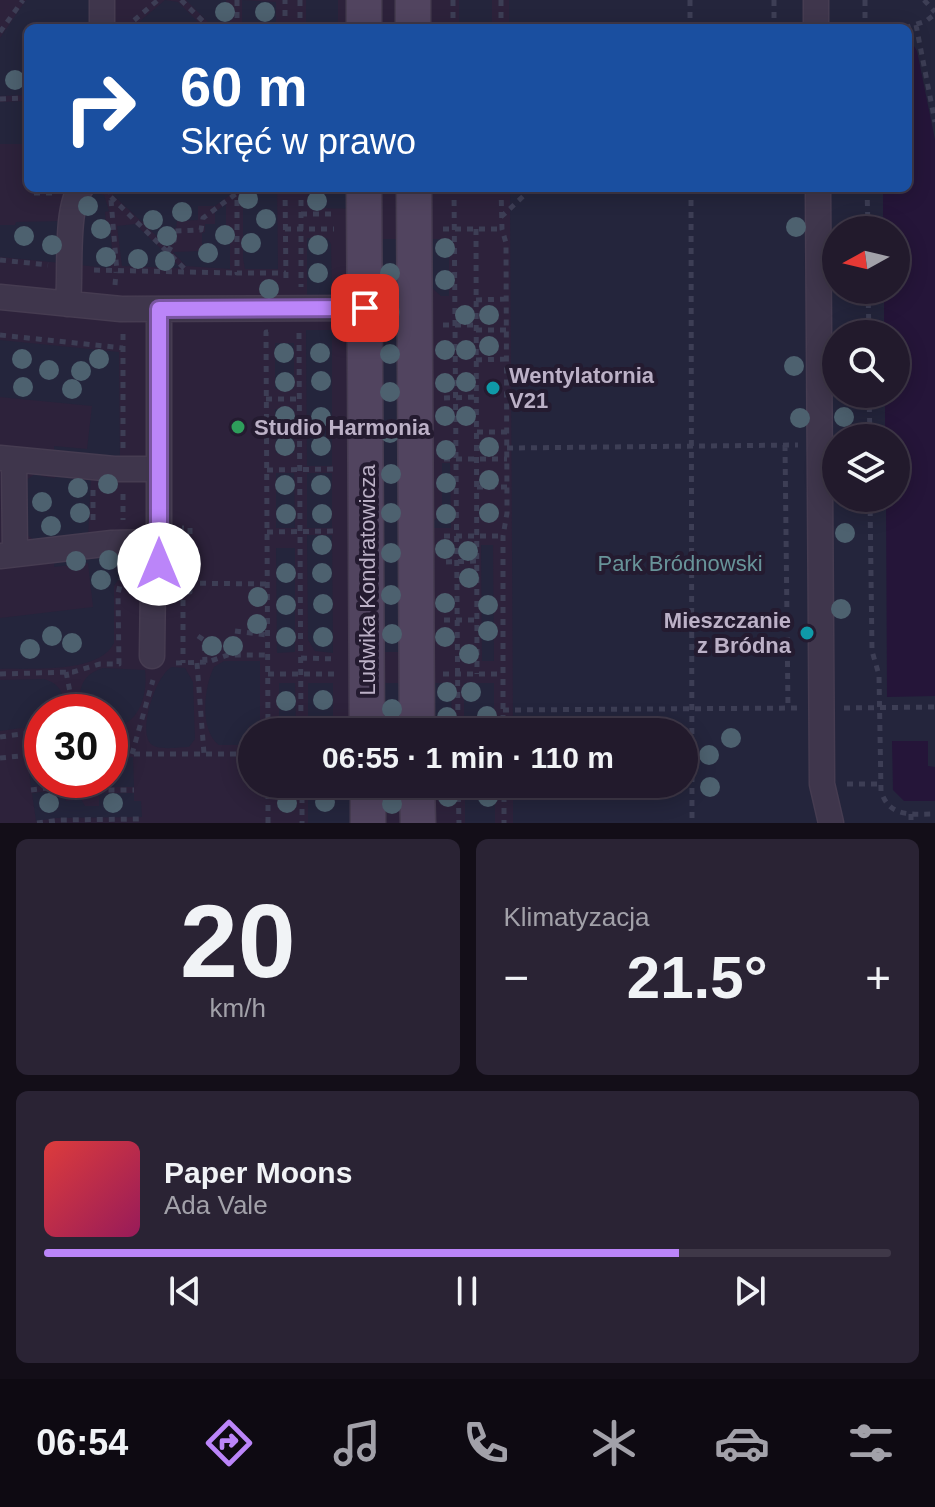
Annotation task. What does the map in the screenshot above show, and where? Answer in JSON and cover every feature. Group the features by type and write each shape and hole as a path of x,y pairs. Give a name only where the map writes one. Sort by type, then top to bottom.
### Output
{"main road":[{"path":"364,0 364,24"},
{"path":"413,0 413,24"},
{"name":"Ludwika Kondratowicza","path":"364,192 367,718"},
{"path":"414,192 417,718"},
{"path":"368,798 368,823"},
{"path":"417,798 418,823"}],"street":[{"path":"102,0 102,24"},
{"path":"816,0 816,24"},
{"path":"68,304 70,211 78,192"},
{"path":"818,192 822,784 831,823"},
{"path":"0,297 118,309 365,308"},
{"path":"152,665 153,581 159,564 159,309"},
{"path":"159,469 7,459 8,555 159,542"}],"path":[{"path":"0,32 23,0"},
{"path":"130,24 158,0"},
{"path":"181,0 206,24"},
{"path":"237,0 237,24"},
{"path":"285,0 285,24"},
{"path":"300,0 300,24"},
{"path":"453,0 453,24"},
{"path":"501,0 501,24"},
{"path":"690,0 690,24"},
{"path":"774,0 774,24"},
{"path":"865,0 865,24"},
{"path":"912,26 935,13 924,0"},
{"path":"916,25 935,122"},
{"path":"0,99 24,98"},
{"path":"34,193 47,192"},
{"path":"110,192 117,272 286,273"},
{"path":"168,252 174,241 174,231 201,230 203,218 236,192"},
{"path":"237,192 237,273"},
{"path":"285,192 286,296"},
{"path":"301,192 301,296"},
{"path":"454,192 458,718"},
{"path":"501,192 507,299 503,718"},
{"path":"501,217 528,192"},
{"path":"691,192 692,823"},
{"path":"867,192 868,216"},
{"path":"111,197 189,273"},
{"path":"301,214 339,214"},
{"path":"285,229 343,229"},
{"path":"441,229 502,229"},
{"path":"476,229 477,674"},
{"path":"476,300 507,299"},
{"path":"438,325 506,330"},
{"path":"299,326 301,718"},
{"path":"268,718 266,332 276,332"},
{"path":"0,335 123,348"},
{"path":"476,360 506,359"},
{"path":"439,398 477,397"},
{"path":"266,399 300,399"},
{"path":"477,432 507,432"},
{"path":"507,448 785,445 788,708"},
{"path":"439,459 507,459"},
{"path":"89,466 95,508 89,546"},
{"path":"267,470 336,469"},
{"path":"477,487 507,487"},
{"path":"870,512 872,651 879,675 884,800 897,812 935,814"},
{"path":"167,593 190,592 190,528 185,528"},
{"path":"267,532 336,531"},
{"path":"435,562 477,561"},
{"path":"179,583 267,584"},
{"path":"435,620 477,620"},
{"path":"235,631 267,635"},
{"path":"198,636 204,638 197,662 204,754"},
{"path":"119,664 152,665 197,662 228,655 268,655"},
{"path":"301,658 345,659"},
{"path":"132,754 152,665"},
{"path":"0,674 66,672 70,694"},
{"path":"268,674 346,674"},
{"path":"436,674 503,674"},
{"path":"851,708 935,707"},
{"path":"503,710 822,708"},
{"path":"0,737 24,734"},
{"path":"128,754 238,754"},
{"path":"0,758 24,757"},
{"path":"822,784 881,784"},
{"path":"128,790 134,790"},
{"path":"261,820 268,821 268,798"},
{"path":"302,798 302,823"},
{"path":"458,798 459,823"},
{"path":"504,798 504,823"},
{"path":"911,814 911,823"},
{"path":"37,823 142,819"}],"green space":[{"path":"26,0 95,0 96,24 24,24 24,95 0,96 0,38"},
{"path":"165,0 178,2 200,24 137,24"},
{"path":"186,0 226,0 226,7 230,7 230,24 210,24"},
{"path":"242,0 276,2 276,24 242,24"},
{"path":"306,0 338,0 338,24 306,24"},
{"path":"459,0 492,0 492,24 459,24"},
{"name":"Park Bródnowski","path":"509,0 935,0 935,823 513,823 513,798 698,798 698,718 513,718 510,192 912,192 912,24 509,24"},
{"path":"24,101 24,144 0,144 0,102"},
{"path":"113,192 230,192 215,206 198,206 198,220 177,221 176,228 171,229 172,243 169,247 150,230 153,227 145,219 142,222"},
{"path":"243,192 277,192 278,269 245,269"},
{"path":"308,192 349,192 349,209 322,207 308,196"},
{"path":"91,193 104,195 109,211 105,212 106,224 110,224 113,264 108,268 79,265 78,211"},
{"path":"226,204 226,229 230,229 230,269 186,266 173,252 202,251 205,224 215,224 215,212"},
{"path":"62,221 61,263 0,257 0,225"},
{"path":"135,224 179,268 122,266 117,226"},
{"path":"307,238 327,238 331,244 332,296 307,296"},
{"path":"377,239 402,239 405,652 379,652"},
{"path":"428,239 449,239 449,296 441,296 431,287"},
{"path":"306,330 332,330 332,466 307,466"},
{"path":"0,340 119,352 120,462 55,457 54,446 87,449 92,406 0,397"},
{"path":"275,343 294,343 294,389 275,389"},
{"path":"275,409 294,409 294,453 276,453"},
{"path":"442,463 450,463 451,528 429,528 442,514"},
{"path":"41,470 41,476 55,478 57,471 91,474 88,539 36,542 24,532 26,480"},
{"path":"276,473 294,473 295,528 276,528"},
{"path":"307,473 332,473 332,528 307,528"},
{"path":"307,535 332,535 333,653 315,651 308,640"},
{"path":"481,545 493,545 494,661 482,661"},
{"path":"121,548 121,576 114,586 114,643 106,653 79,665 0,669 0,618 93,607 88,563 54,567 55,557"},
{"path":"276,548 295,548 295,652 277,653"},
{"path":"224,661 260,661 260,718 238,718 238,745 219,745 208,729 206,697 214,667"},
{"path":"172,667 185,668 193,682 195,739 189,747 154,746 147,737 146,727 155,691 166,671"},
{"path":"103,668 145,670 143,699 140,708 128,722 128,694 80,694 85,679"},
{"path":"44,679 54,684 62,694 24,694 24,728 0,731 0,680"},
{"path":"279,683 295,683 296,718 279,718"},
{"path":"308,683 333,683 333,718 308,718"},
{"path":"379,683 404,683 405,718 379,718"},
{"path":"430,683 451,683 452,718 431,718"},
{"path":"464,683 494,683 494,718 464,718"},
{"path":"128,757 133,757 134,787 128,787"},
{"path":"128,793 134,793 134,801 141,801 142,817 36,821 33,798 81,799 85,806 99,806 99,798 128,798"},
{"path":"308,798 352,798 352,823 308,823"},
{"path":"465,798 495,798 495,823 465,823"}],"shaded area":[{"path":"912,43 917,51 935,140 935,696 887,697 886,512 910,512 910,424 885,424 885,408 910,408 910,320 884,320 884,304 910,304 910,216 883,216 883,192 912,192"},
{"path":"892,741 928,741 928,766 935,767 935,801 904,801 893,790"}],"place":[{"name":"Wentylatornia V21","path":"493,388"},
{"name":"Studio Harmonia","path":"238,427"},
{"name":"Mieszczanie z Bródna","path":"807,633"}],"route":[{"path":"159,564 159,309 365,308"}]}
